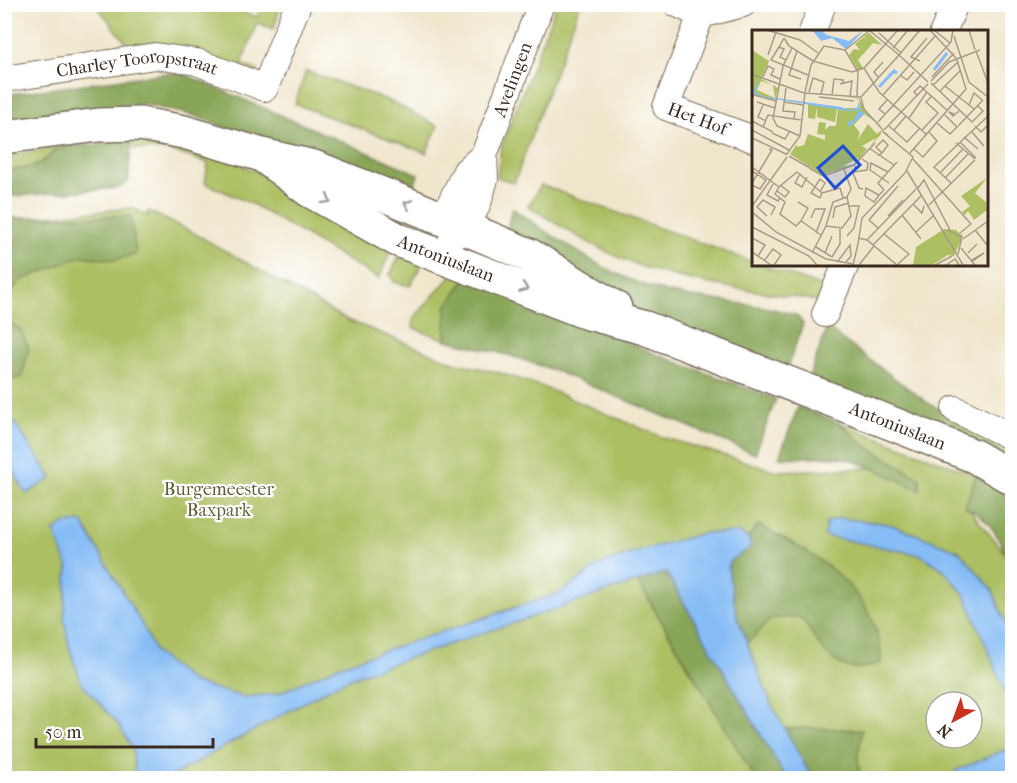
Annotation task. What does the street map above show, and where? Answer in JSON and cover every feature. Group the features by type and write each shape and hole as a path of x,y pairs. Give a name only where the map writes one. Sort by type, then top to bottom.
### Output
{"main road":[{"name":"Antoniuslaan","path":"4,137 99,125 140,124 184,132 262,155 314,167 529,255 645,328"},
{"name":"Antoniuslaan","path":"262,155 309,190 398,240 585,312 645,328 974,456 1012,478"}],"street":[{"name":"Charley Tooropstraat","path":"4,79 155,56 197,62 265,88 298,4"},
{"name":"Avelingen","path":"444,258 458,225 474,212 479,200 485,179 484,154 541,4"},
{"path":"677,4 701,15 742,4"},
{"path":"813,30 823,4"},
{"path":"944,30 955,4"},
{"name":"Het Hof","path":"701,15 666,107 752,138"},
{"path":"825,314 845,266"},
{"path":"955,409 1012,437"}],"green space":[{"path":"96,5 223,5 257,17 262,5 280,7 274,29 257,23 242,64 258,71 257,74 132,50"},
{"path":"556,5 580,5 514,183 497,177 501,148"},
{"path":"306,71 390,101 389,104 392,102 438,126 426,153 295,104"},
{"path":"167,73 184,74 418,174 411,197 192,115 143,104 5,122 4,95"},
{"path":"130,138 181,143 231,160 297,191 391,249 379,279 254,205 205,183 208,163 167,150 131,149"},
{"path":"130,138 128,182 119,188 5,197 5,171 34,166 46,159 58,147 128,142"},
{"path":"58,147 46,159 34,166 5,171 5,156"},
{"path":"541,185 752,262 752,266 765,266 831,290 823,302 673,276 625,260 600,248 528,206"},
{"name":"Burgemeester Baxpark","path":"133,208 148,216 148,211 192,232 347,320 456,363 501,373 545,388 662,437 777,471 875,468 920,478 865,446 840,423 976,475 966,505 1012,562 1012,778 757,778 628,555 597,567 560,593 479,619 131,778 5,778 5,220"},
{"path":"512,208 594,262 638,283 662,291 778,310 798,317 803,324 787,369 667,325 620,301 506,232"},
{"path":"131,216 136,254 115,260 81,256 20,281 5,300 5,218"},
{"path":"404,248 423,255 420,269 410,286 394,282 390,274"},
{"path":"455,271 468,275 446,307 446,340 413,328 413,319"},
{"path":"468,275 658,355 776,399 755,454 553,370 508,355 446,340 446,307"},
{"path":"4,320 20,329 29,348 22,377 5,382"},
{"path":"827,328 928,403 962,422 1012,444 1012,460 809,377"},
{"path":"798,407 840,423 865,446 920,478 920,490 847,459 779,457"},
{"path":"976,475 1012,500 1012,569 995,532 983,518 965,507"},
{"path":"758,525 822,562 857,595 870,615 878,638 881,663 858,668 839,664 824,650 800,617 772,618 747,642 737,617 728,569 730,561 750,547 748,538"},
{"path":"666,572 786,778 755,778 637,580"},
{"path":"637,580 755,778 168,778 339,683"},
{"path":"785,729 862,730 858,757 860,778 812,778"}],"water":[{"path":"5,409 52,478 26,494 5,456"},
{"path":"839,518 889,524 959,551 992,589 1012,639 1012,708 965,595 943,569 921,555 825,536 826,523"},
{"path":"82,522 143,626 155,652 192,682 243,697 277,694 341,665 560,593 601,564 704,533 740,533 748,538 751,547 730,561 728,569 737,617 771,704 812,778 786,778 666,572 364,673 339,683 168,778 131,778 135,775 133,750 118,724 82,684 69,647 64,617 68,567 54,531 64,524"},
{"path":"1012,747 1012,778 954,778 955,771"}]}
